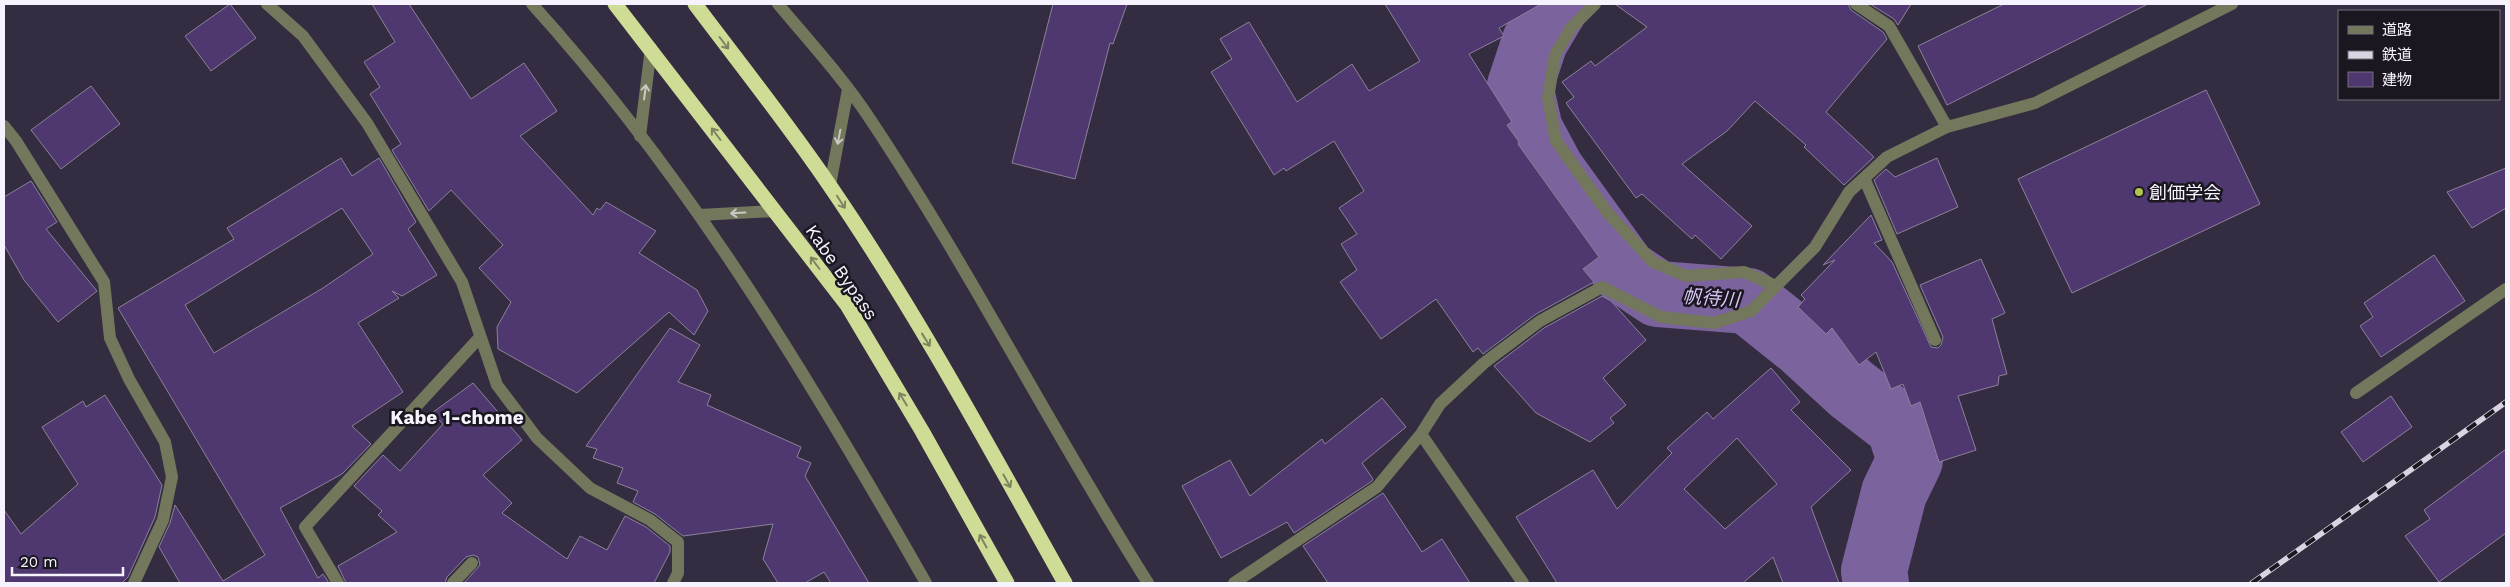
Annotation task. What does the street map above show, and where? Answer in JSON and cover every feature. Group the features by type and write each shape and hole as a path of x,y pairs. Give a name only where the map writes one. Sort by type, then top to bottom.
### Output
{"highway":[{"name":"Kabe Bypass","path":"615,4 651,48 847,305 922,431 1007,583"},
{"name":"Kabe Bypass","path":"695,4 830,185 947,374 1065,583"}],"street":[{"path":"267,4 303,36 367,123 462,282 497,385 537,438 590,488 650,520 678,542 678,574 673,583"},
{"path":"532,4 640,136 700,215 845,440 926,583"},
{"path":"778,4 848,89 870,119 951,249 1092,495 1148,583"},
{"path":"1595,4 1571,28 1555,55 1548,98 1556,141 1606,212 1653,262 1686,276 1744,272 1776,286"},
{"path":"1856,4 1889,26 1947,127"},
{"path":"1234,583 1378,487 1421,434 1440,404 1484,363 1540,321 1602,287 1661,317 1714,323 1751,311 1815,247 1849,192 1887,156 1947,127 2035,103 2232,4"},
{"path":"640,136 651,48"},
{"path":"830,185 848,89"},
{"path":"4,126 16,141 104,282 110,338 165,442 172,477 163,520 134,583"},
{"path":"1864,178 1935,340"},
{"path":"700,215 776,211"},
{"path":"2356,393 2506,289"},
{"path":"338,583 305,527 480,337"},
{"path":"1421,434 1523,583"},
{"path":"453,583 472,563"}],"building":[{"path":"230,4 256,38 211,71 185,36"},
{"path":"372,4 409,4 471,99 524,63 557,111 520,136 593,215 597,208 600,210 606,202 656,231 639,253 697,290 708,311 694,335 669,312 577,393 498,349 497,327 511,302 479,268 503,245 451,190 429,211 392,150 401,144 370,94 380,87 364,62 395,42"},
{"path":"1053,4 1127,4 1113,44 1110,43 1075,179 1012,163"},
{"path":"1385,4 1541,4 1499,28 1504,36 1469,54 1512,122 1507,125 1519,142 1518,144 1599,257 1583,269 1594,282 1536,314 1483,354 1478,348 1473,352 1436,299 1381,339 1340,282 1357,270 1341,244 1357,234 1339,208 1364,191 1334,141 1286,171 1284,168 1274,175 1211,72 1232,59 1220,39 1249,22 1297,102 1352,64 1369,91 1420,61"},
{"path":"1615,4 1848,4 1851,10 1883,32 1887,39 1826,112 1874,157 1844,185 1804,147 1806,145 1755,101 1727,131 1682,164 1752,226 1721,259 1695,235 1692,239 1642,194 1636,198 1566,103 1574,97 1562,82 1591,61 1595,66 1647,27"},
{"path":"1870,4 1911,4 1898,25 1894,19"},
{"path":"2004,4 2148,4 1947,105 1918,46"},
{"path":"91,86 120,124 61,169 31,130"},
{"name":"創価学会","path":"2206,90 2260,204 2072,293 2018,179"},
{"path":"341,158 352,176 379,158 416,222 408,229 437,275 402,296 392,291 399,298 358,323 403,392 352,426 371,444 342,474 280,508 318,578 323,574 329,583 180,583 159,547 170,523 175,505 223,581 265,555 118,308 234,239 227,228","holes":["342,208 373,254 323,288 214,353 185,305"]},
{"path":"1937,158 1958,207 1897,234 1874,180 1886,169 1895,177"},
{"path":"2506,168 2506,208 2472,228 2447,192"},
{"path":"31,181 57,222 46,229 97,291 58,322 24,280 4,245 4,197"},
{"path":"1871,215 1882,240 1874,243 1892,262 1931,347 1938,348 1943,337 1920,285 1981,259 2005,313 1992,319 2007,374 1999,376 1998,385 1958,396 1976,450 1939,462 1920,402 1911,406 1903,384 1891,389 1876,352 1859,365 1832,328 1826,334 1798,307 1805,299 1801,295 1835,260 1823,265"},
{"path":"2434,255 2465,301 2381,357 2360,326 2373,317 2364,303"},
{"path":"1602,296 1611,301 1646,340 1603,378 1626,405 1610,418 1614,423 1590,442 1536,413 1494,366 1544,328"},
{"path":"670,328 700,345 678,382 711,395 707,405 801,447 797,457 811,463 805,476 869,583 831,583 824,572 805,583 778,583 763,559 773,524 683,536 655,514 633,502 638,491 617,483 623,468 593,458 597,449 586,446"},
{"path":"1771,368 1800,402 1791,410 1851,470 1811,507 1839,583 1783,583 1773,557 1743,583 1557,583 1516,517 1593,470 1617,509 1672,453 1667,448 1707,412 1713,419","holes":["1737,438 1777,484 1725,529 1684,489"]},
{"path":"473,383 522,440 483,475 512,503 502,513 567,559 580,536 607,550 625,516 646,527 670,546 670,552 654,583 464,583 480,565 478,557 473,555 466,557 447,577 445,583 346,583 338,566 397,532 378,515 382,511 354,486 383,455 400,471 443,424 432,413"},
{"path":"105,395 162,485 155,517 128,577 122,583 4,583 4,510 21,534 78,484 42,427 83,401 86,407"},
{"path":"2391,396 2412,427 2363,462 2341,432"},
{"path":"1382,398 1406,427 1362,463 1373,479 1372,481 1294,533 1287,522 1221,558 1182,486 1230,460 1250,496 1322,439 1325,444"},
{"path":"2506,449 2506,533 2439,582 2405,536 2430,519 2424,510"},
{"path":"1383,493 1422,552 1442,539 1470,583 1328,583 1303,546"}],"waterway":[{"name":"帆待川","path":"1557,4 1535,41 1520,86 1530,130 1552,171 1625,272 1658,294 1748,301 1802,344 1851,389 1899,426 1910,460 1894,493 1874,571 1876,583"}],"railway":[{"path":"2252,583 2506,402"}],"place":[{"name":"創価学会","path":"2139,192"}],"district":[{"name":"Kabe 1-chome","path":"457,417"}]}
